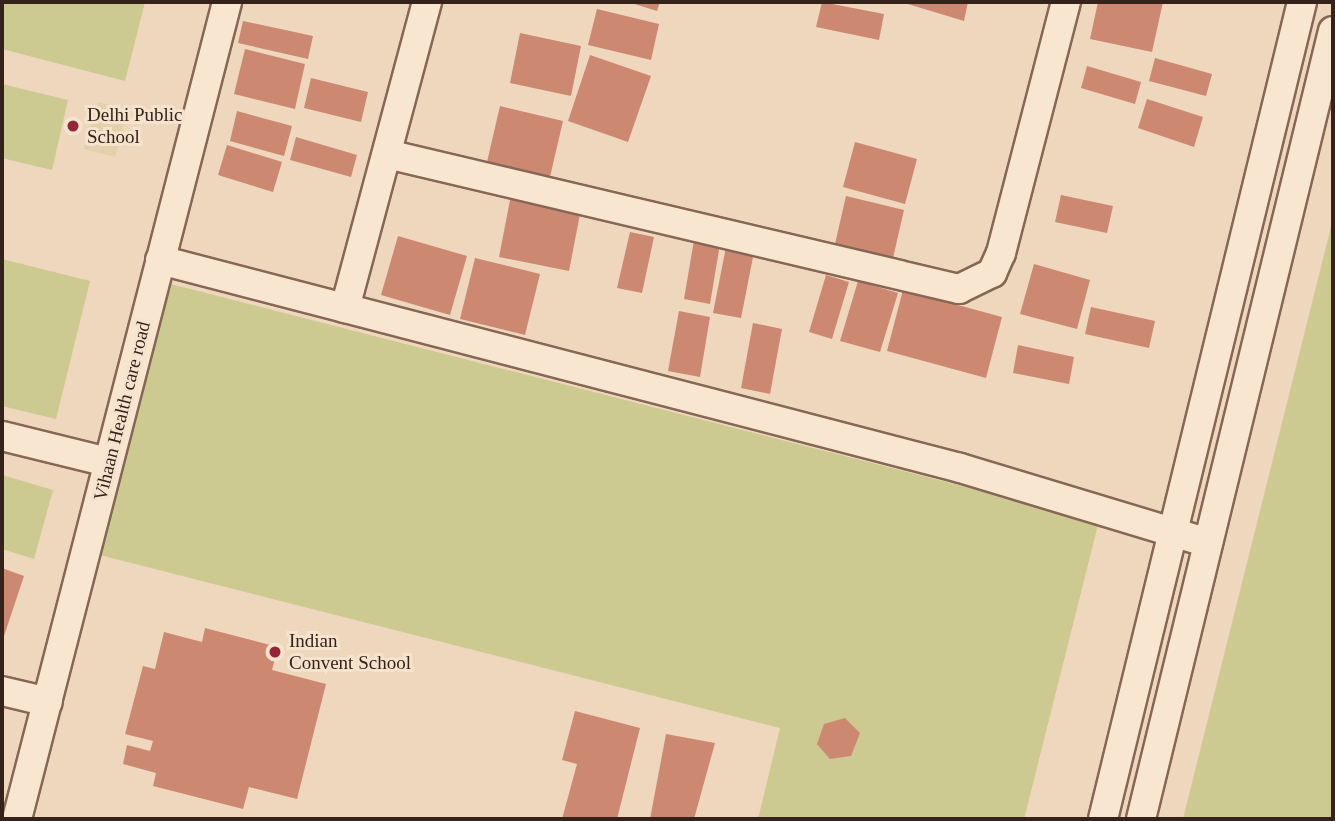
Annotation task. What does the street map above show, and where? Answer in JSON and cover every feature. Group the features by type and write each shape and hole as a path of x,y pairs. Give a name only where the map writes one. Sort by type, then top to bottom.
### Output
{"street":[{"name":"Vihaan Health care road","path":"17,819 227,2"},
{"path":"345,308 427,2"},
{"path":"1103,819 1303,2"},
{"path":"387,154 958,289 992,273 1001,253 1062,3"},
{"path":"1140,819 1333,31"},
{"path":"160,260 960,468 1208,543"},
{"path":"2,436 108,462"},
{"path":"2,691 48,702"}],"shaded area":[{"path":"2,2 145,2 125,81 2,49"},
{"path":"2,84 68,100 52,170 2,158"},
{"path":"98,102 128,111 115,157 84,149"},
{"path":"1333,219 1333,819 1183,819"},
{"path":"2,259 90,281 56,419 2,406"},
{"path":"155,280 1099,521 1024,819 758,819 780,728 88,552"},
{"path":"2,475 53,490 34,559 2,549"}],"building":[{"path":"628,2 660,2 657,11"},
{"path":"822,2 884,14 879,40 816,27"},
{"path":"901,2 968,2 964,21"},
{"path":"1098,2 1163,2 1152,52 1090,39"},
{"path":"597,9 659,24 651,60 588,45"},
{"path":"243,21 313,36 308,59 238,43"},
{"path":"520,33 581,46 571,96 510,83"},
{"path":"245,49 305,64 295,109 234,94"},
{"path":"590,55 651,76 628,142 568,121"},
{"path":"1155,58 1212,74 1206,96 1149,81"},
{"path":"1087,66 1141,82 1135,104 1081,88"},
{"path":"311,78 368,92 361,122 304,108"},
{"path":"1147,99 1203,117 1194,147 1138,128"},
{"path":"500,106 563,121 550,177 487,162"},
{"path":"237,111 292,126 284,156 230,141"},
{"path":"296,137 357,155 351,177 290,160"},
{"path":"855,142 917,159 905,204 843,187"},
{"path":"227,145 282,162 273,192 218,175"},
{"path":"511,195 581,209 569,271 499,257"},
{"path":"1061,195 1113,206 1107,233 1055,222"},
{"path":"846,196 904,210 893,258 835,244"},
{"path":"630,232 654,237 642,293 617,288"},
{"path":"398,236 467,256 450,315 381,295"},
{"path":"694,240 720,244 710,304 684,299"},
{"path":"726,247 754,252 741,318 713,313"},
{"path":"475,258 540,274 525,335 460,319"},
{"path":"1034,264 1090,280 1077,329 1020,314"},
{"path":"826,275 849,282 832,339 809,332"},
{"path":"858,281 898,293 880,352 840,341"},
{"path":"903,290 1002,317 986,378 887,351"},
{"path":"1091,307 1155,321 1149,348 1085,334"},
{"path":"679,311 710,317 700,377 668,371"},
{"path":"753,323 782,329 770,394 741,388"},
{"path":"1018,345 1074,357 1069,384 1013,373"},
{"path":"2,568 24,576 2,642"},
{"path":"205,628 278,647 272,670 326,684 297,799 249,787 243,809 153,786 156,773 123,764 127,745 150,751 153,741 125,734 143,666 155,669 164,632 202,642"},
{"path":"575,711 640,728 617,819 562,819 577,764 562,760"},
{"path":"845,718 860,733 851,756 830,759 817,744 824,724"},
{"path":"666,734 715,743 694,819 650,819"}],"place":[{"name":"Delhi Public School","path":"73,126"},
{"name":"Indian Convent School","path":"275,652"}]}
